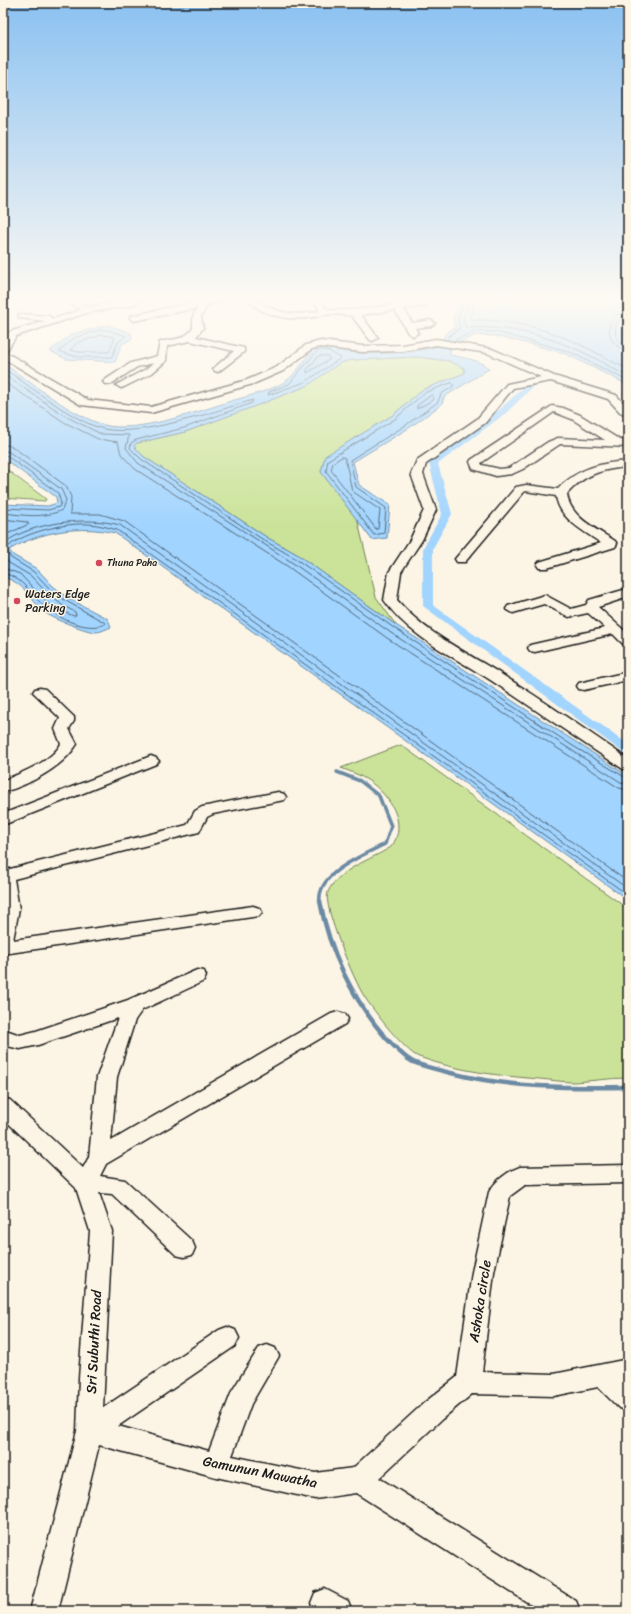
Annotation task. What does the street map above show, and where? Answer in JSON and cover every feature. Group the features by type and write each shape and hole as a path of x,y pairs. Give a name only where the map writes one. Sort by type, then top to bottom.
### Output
{"street":[{"path":"42,375 85,403 152,410 250,382 265,375"},
{"path":"108,382 118,375"},
{"path":"121,384 140,375"},
{"path":"545,375 612,397 618,402 621,409 628,413"},
{"path":"551,378 510,386 481,421 421,462 417,474 430,510 416,540 395,572 390,600 402,616 423,634 495,677 628,766"},
{"path":"558,408 623,444 558,441 550,444 509,472 499,473 477,467 475,462 552,409 558,408"},
{"path":"543,565 611,544 573,517 561,500 561,493 580,474 602,466 628,464"},
{"path":"461,559 510,503 520,489 526,488 561,493"},
{"path":"513,609 545,599 569,613 591,608 594,603 623,594"},
{"path":"591,608 628,641"},
{"path":"535,648 614,630"},
{"path":"584,686 628,676"},
{"path":"3,787 44,767 67,750 69,744 62,729 67,721 66,717 40,692"},
{"path":"3,820 150,761"},
{"path":"252,912 4,948 10,909 4,875 193,828 201,814 208,810 278,798"},
{"path":"3,1036 11,1041 20,1042 38,1038 135,1005 197,976"},
{"path":"135,1005 126,1020 107,1077 99,1158 85,1183 117,1186 184,1248"},
{"path":"99,1158 338,1019"},
{"name":"Sri Subuthi Road","path":"3,1106 85,1183 101,1231 91,1378 90,1431 44,1611"},
{"name":"Ashoka circle","path":"468,1383 483,1272 500,1192 520,1176 628,1174"},
{"path":"90,1431 226,1338"},
{"path":"216,1465 242,1399 267,1356"},
{"path":"566,1611 359,1480 433,1411 468,1383 554,1385 628,1370"},
{"path":"603,1376 628,1400"},
{"name":"Gamunun Mawatha","path":"90,1431 216,1465 315,1486 359,1480"}],"green space":[{"path":"321,375 459,375 422,390 393,415 325,457 321,472 357,518 376,597 396,625 295,553 268,538 143,456 133,446 137,443 185,432 302,388"},
{"path":"3,467 46,499 45,501 3,498"},
{"path":"401,745 628,909 628,1078 566,1082 479,1072 433,1062 413,1054 390,1030 368,1002 354,976 340,944 327,900 328,892 339,877 347,871 391,847 396,838 398,828 397,818 388,799 381,791 364,778 341,768"}],"water":[{"path":"3,375 20,375 52,398 92,421 117,427 150,424 168,420 259,393 280,385 292,375 322,375 307,386 253,407 185,432 137,443 134,446 143,456 268,538 295,553 396,625 628,776 628,900 115,533 88,530 61,531 34,538 9,550 13,555 37,569 53,586 68,598 108,619 111,627 100,632 86,630 71,625 47,614 24,589 12,580 3,577 3,504 48,506 57,503 56,497 3,458"},
{"path":"459,375 479,375 444,397 442,404 409,428 353,462 359,485 390,505 387,538 372,540 321,472 325,456 393,415 422,390"},
{"path":"609,375 628,375 628,385"}],"waterway":[{"path":"531,385 503,411 433,463 447,514 428,548 428,606 628,750"},
{"path":"320,901 321,892 326,882 333,874 343,866 385,844 391,826 379,796 360,781 337,772"},
{"path":"320,901 329,938 353,991 363,1008 386,1038 409,1060 436,1070 495,1082 561,1087 628,1087"}],"place":[{"name":"Thuna Paha","path":"99,563"},
{"name":"Waters Edge Parking","path":"17,601"}]}
